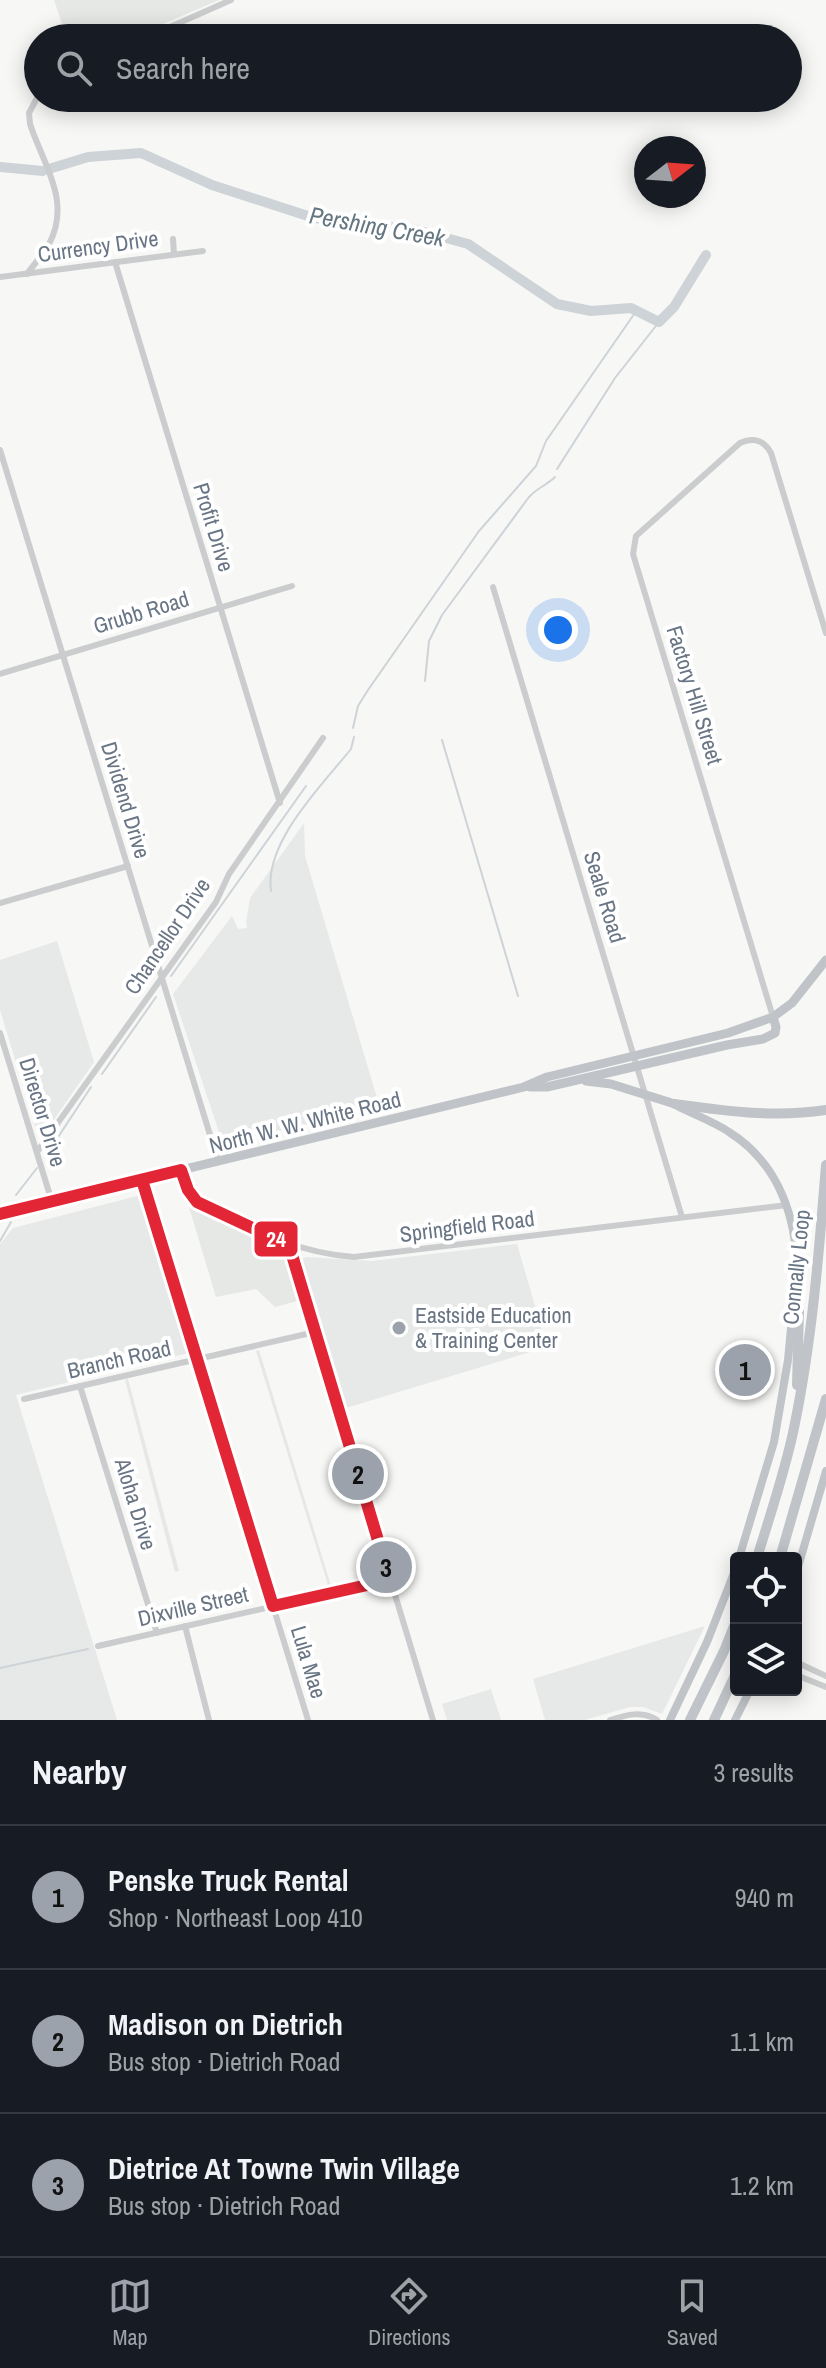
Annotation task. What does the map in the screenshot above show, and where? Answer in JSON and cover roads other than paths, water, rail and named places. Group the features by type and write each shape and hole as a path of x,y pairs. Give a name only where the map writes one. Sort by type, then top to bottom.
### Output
{"highway":[{"path":"675,1104 734,1113 803,1114 826,1110"},
{"name":"Connally Loop","path":"759,1552 794,1430 813,1312 826,1165"},
{"path":"794,1430 799,1310 796,1275"},
{"path":"782,1552 826,1399"},
{"path":"816,1434 826,1411"},
{"path":"690,1720 735,1624"},
{"path":"714,1720 730,1686"}],"main road":[{"name":"North W. W. White Road","path":"524,1087 547,1087 575,1080 773,1017 792,1003 826,960"},
{"name":"North W. W. White Road","path":"0,1214 524,1087 547,1077 768,1038 776,1030 773,1017"},
{"name":"North W. W. White Road","path":"575,1080 611,1084 675,1104"},
{"path":"675,1104 744,1142 771,1173 787,1205 795,1235 796,1275 783,1395 774,1442 741,1552"},
{"path":"802,1553 826,1471"},
{"path":"670,1720 707,1642 730,1583"},
{"path":"735,1720 747,1696"}],"street":[{"path":"177,24 231,0"},
{"path":"27,274 49,245 58,225 59,207 57,193 30,124 30,112"},
{"name":"Currency Drive","path":"173,239 174,254"},
{"name":"Currency Drive","path":"0,277 203,251"},
{"name":"Profit Drive","path":"115,262 280,803"},
{"name":"Factory Hill Street","path":"773,1017 633,554 636,536 740,443 759,440 771,453 826,633"},
{"name":"Dividend Drive","path":"0,450 218,1162"},
{"name":"Grubb Road","path":"0,674 292,586"},
{"name":"Seale Road","path":"493,587 682,1217"},
{"name":"Chancellor Drive","path":"37,1152 216,902 229,874 323,738"},
{"path":"0,903 128,866"},
{"name":"Director Drive","path":"0,1033 52,1202"},
{"name":"Springfield Road","path":"181,1170 188,1190 197,1202 289,1245 329,1255 354,1257 787,1205"},
{"name":"Lula Mae","path":"142,1180 308,1720"},
{"path":"289,1245 433,1720"},
{"name":"Branch Road","path":"24,1399 315,1332"},
{"name":"Aloha Drive","path":"80,1386 157,1633"},
{"name":"Dixville Street","path":"98,1646 390,1580"},
{"path":"185,1626 209,1720"},
{"path":"802,1665 826,1676"},
{"path":"802,1677 826,1687"},
{"path":"610,1720 639,1714 657,1720"}],"waterway":[{"name":"Pershing Creek","path":"52,168 88,157 141,153 212,185 314,218 417,230 468,244 557,304 591,311 631,308 659,322 674,307 706,255"},
{"name":"Pershing Creek","path":"0,167 43,171"},
{"path":"353,728 358,706 368,690 479,531 536,466 546,441 637,310"},
{"path":"557,469 615,378 659,322"},
{"path":"425,681 429,641 442,615 529,497 555,477"},
{"path":"271,891 271,872 286,834 312,796 351,749 354,737"},
{"path":"442,740 518,996"},
{"path":"171,976 306,786"},
{"path":"102,1074 156,997"},
{"path":"45,1157 91,1087"},
{"path":"16,1195 37,1168"},
{"path":"0,1241 11,1222"},
{"path":"0,1668 88,1649"}],"place":[{"name":"Eastside Education & Training Center","path":"399,1328"},
{"name":"Penske Truck Rental","path":"745,1370"},
{"name":"Madison on Dietrich","path":"358,1474"},
{"name":"Dietrice At Towne Twin Village","path":"386,1567"}]}
